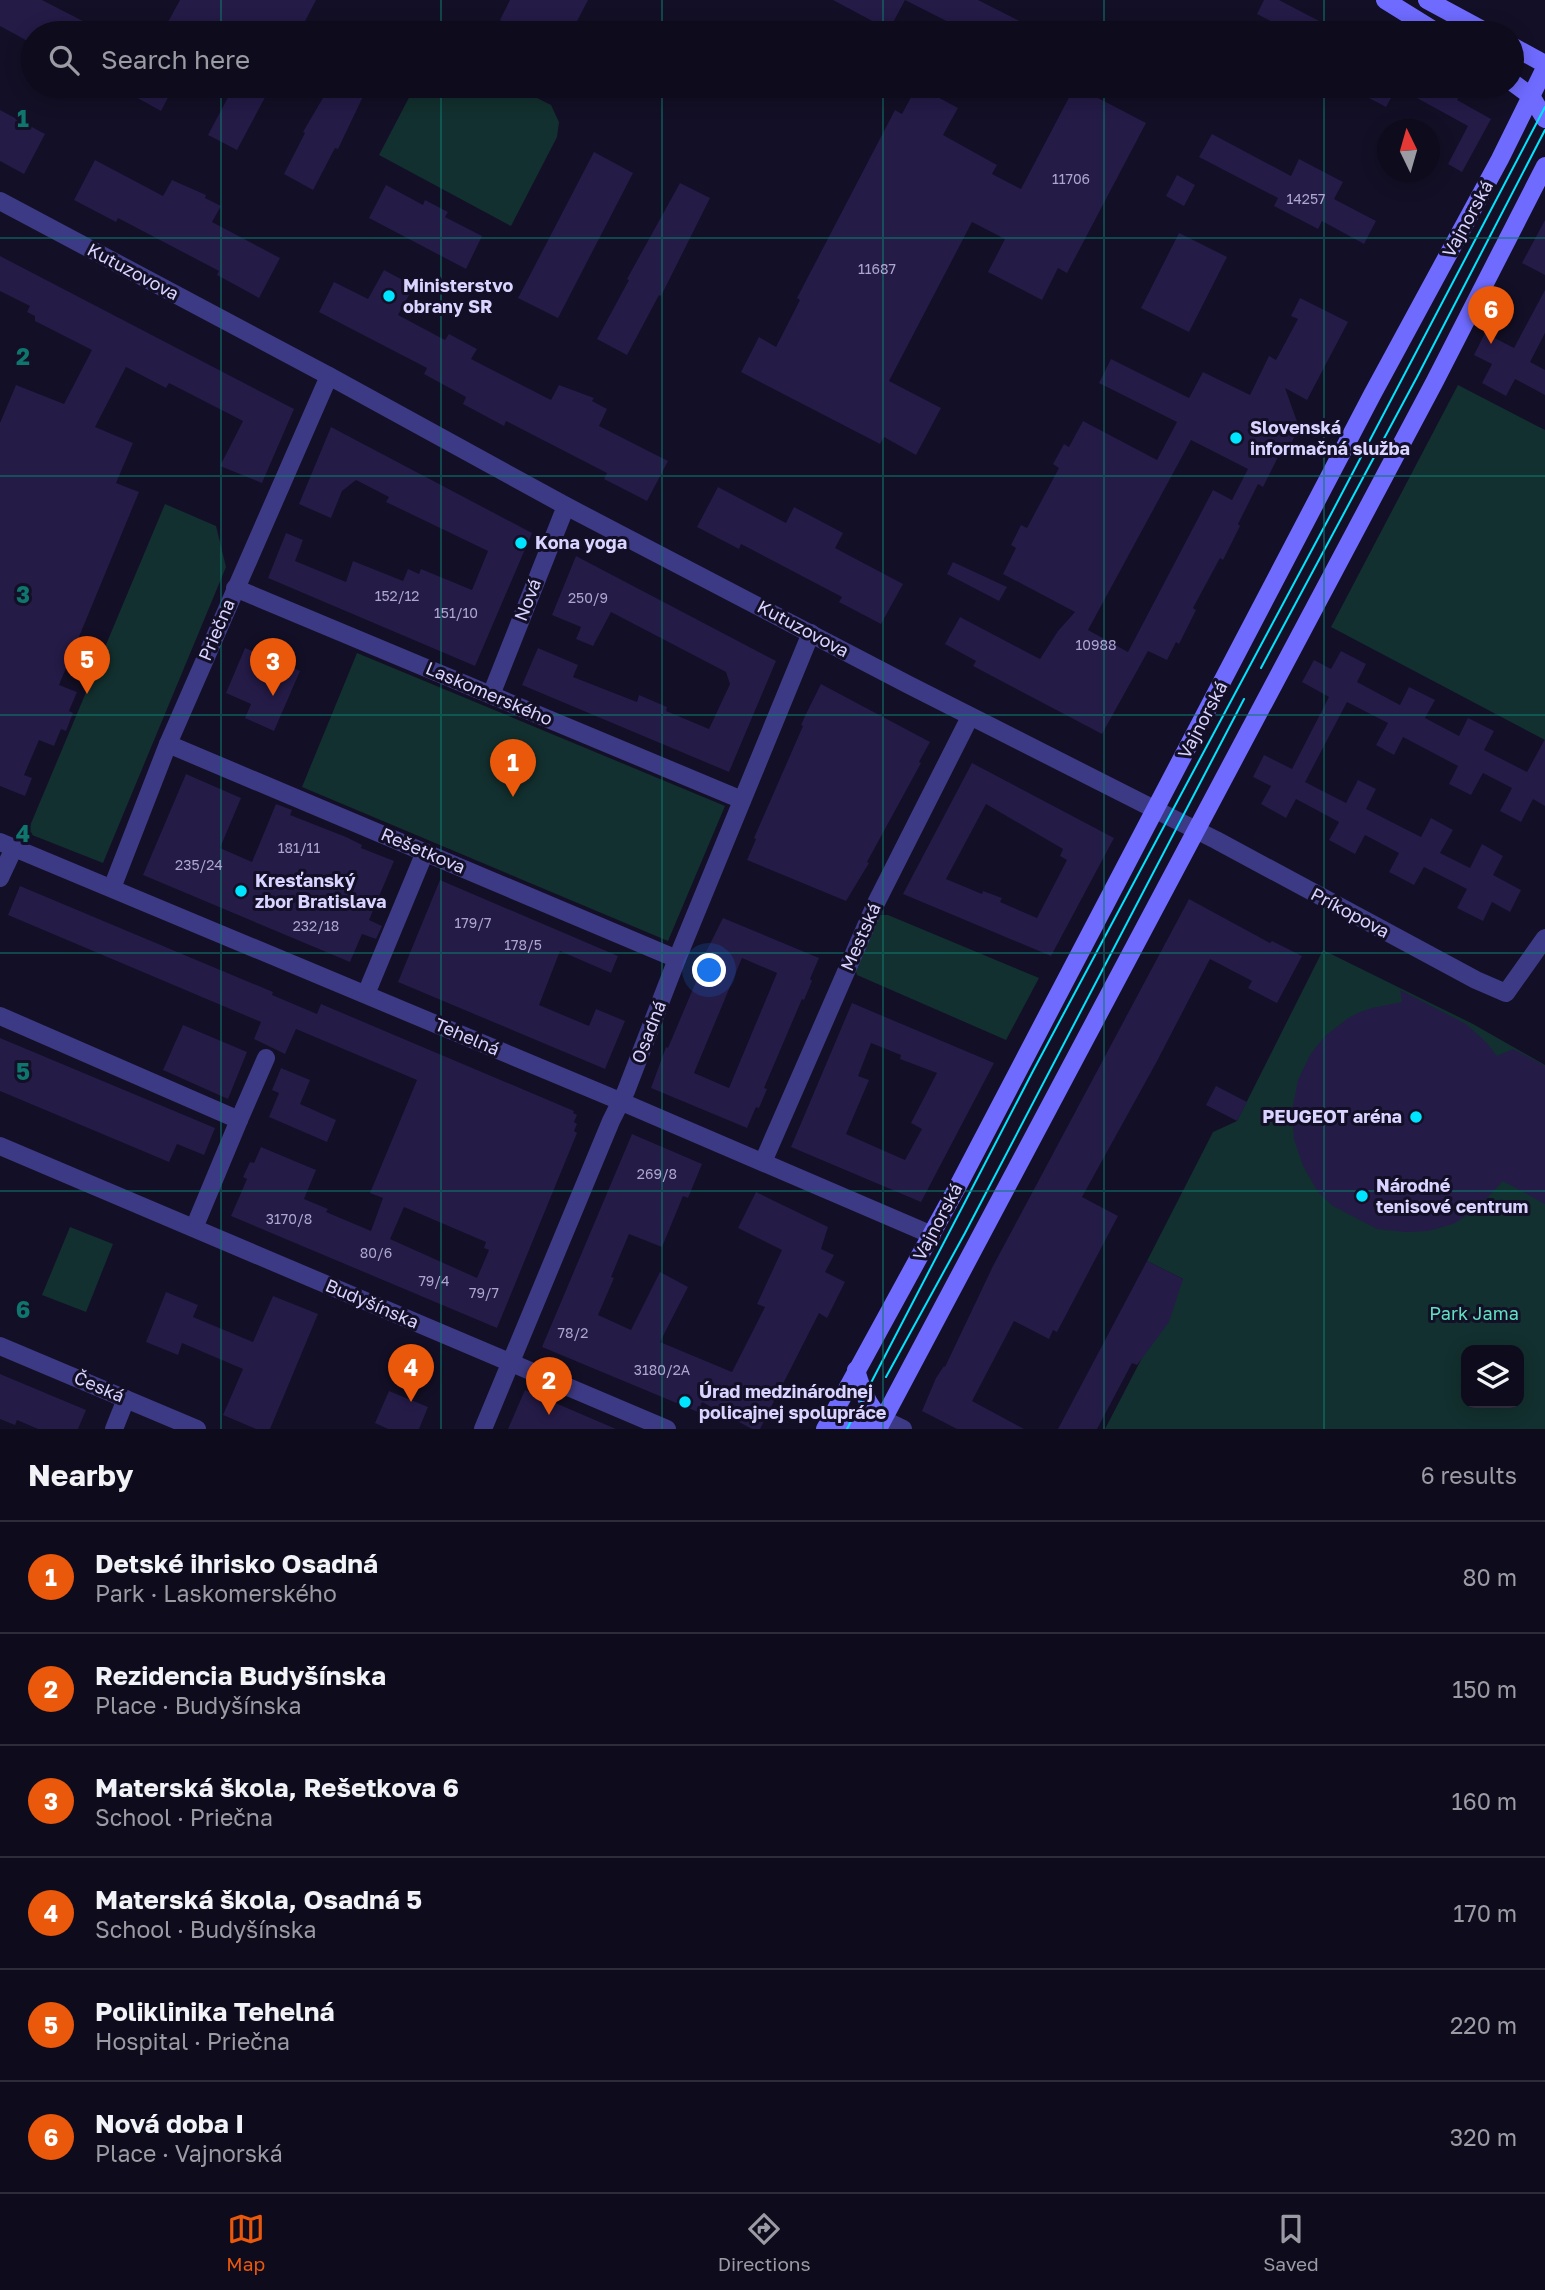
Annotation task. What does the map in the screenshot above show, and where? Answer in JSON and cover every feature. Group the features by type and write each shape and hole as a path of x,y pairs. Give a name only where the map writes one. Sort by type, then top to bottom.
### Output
{"main road":[{"path":"1385,0 1419,21"},
{"path":"1427,0 1466,21"},
{"path":"1524,53 1545,66"},
{"name":"Vajnorská","path":"825,1429 932,1235 1367,404 1500,159 1538,96 1545,66"},
{"path":"1538,96 1545,119"},
{"path":"880,1424 1435,381 1545,166"},
{"path":"856,1370 864,1396 880,1424"},
{"path":"838,1429 849,1425 880,1424"}],"street":[{"name":"Kutuzovova","path":"0,201 415,422 566,506 1196,830"},
{"name":"Priečna","path":"112,888 167,744 235,588 264,529 329,376"},
{"name":"Nová","path":"491,695 566,506"},
{"name":"Laskomerského","path":"235,588 742,800"},
{"name":"Osadná","path":"483,1429 811,633"},
{"name":"Mestská","path":"763,1163 876,903 970,716"},
{"name":"Rešetkova","path":"167,744 677,959"},
{"name":"Príkopova","path":"1196,830 1476,980 1506,993 1543,942"},
{"name":"Tehelná","path":"7,845 366,994 932,1235"},
{"path":"0,878 7,845"},
{"path":"366,994 425,852"},
{"path":"0,1016 239,1120"},
{"path":"194,1228 266,1058"},
{"name":"Budyšínska","path":"0,1146 667,1429"},
{"name":"Česká","path":"0,1346 197,1429"},
{"path":"114,1429 126,1399"},
{"path":"880,1424 903,1429"}],"green space":[{"path":"409,98 537,98 551,105 559,122 557,137 511,226 379,155"},
{"path":"1458,385 1545,430 1545,740 1331,627"},
{"path":"165,504 216,526 226,567 103,863 27,833"},
{"path":"357,653 725,806 668,941 302,787"},
{"path":"881,915 888,915 1039,978 1006,1040 857,975 855,968"},
{"name":"Národné tenisové centrum","path":"1323,950 1473,1024 1545,1065 1545,1429 1105,1429 1183,1279 1147,1261 1213,1132 1237,1121"},
{"path":"70,1227 113,1244 86,1312 42,1295"}],"building":[{"path":"0,0 42,0 83,21 21,21 21,37 0,26"},
{"path":"180,0 316,0 305,21 169,21"},
{"path":"510,0 588,0 577,21 500,20"},
{"path":"833,0 905,0 894,21 872,21"},
{"path":"905,0 978,0 1019,21 946,21"},
{"path":"1264,0 1279,0 1319,21 1271,21 1257,14"},
{"path":"138,98 168,98 161,111"},
{"path":"228,98 265,98 237,150 208,135"},
{"path":"323,98 362,98 338,149 335,148 313,190 284,174 305,133 303,132"},
{"path":"911,98 939,98 958,108 943,135 997,165 992,174 1021,189 1069,98 1098,98 1146,123 1067,273 1058,268 1042,300 988,272 1005,239 972,222 889,381 941,408 916,455 884,437 880,444 741,372 759,337 776,347 800,300 797,298 895,110 902,114"},
{"path":"1369,98 1391,98 1386,107"},
{"path":"1417,98 1458,98 1457,100 1491,119 1462,172 1448,164 1468,126"},
{"path":"0,110 45,134 24,174 0,161"},
{"path":"1212,134 1291,176 1299,159 1343,182 1334,199 1376,221 1364,244 1322,221 1318,229 1274,206 1278,198 1199,157"},
{"path":"594,152 633,173 558,318 518,298"},
{"path":"95,160 163,196 172,180 206,195 205,198 221,206 212,222 280,258 259,298 217,275 219,271 118,218 116,222 74,200"},
{"path":"1177,175 1195,185 1184,206 1166,196"},
{"path":"680,183 710,198 661,296 659,295 627,355 597,339"},
{"path":"386,185 423,205 425,200 448,212 445,217 482,236 466,269 369,218"},
{"path":"1545,220 1545,275 1522,263"},
{"path":"1179,233 1227,257 1189,332 1141,308"},
{"path":"0,256 294,409 262,483 220,466 243,421 169,383 166,388 126,367 95,427 133,443 116,483 139,492 59,685 77,692 69,711 73,713 66,731 61,729 54,746 39,740 24,775 32,778 25,796 0,786 0,423 16,385 64,404 92,350 35,321 35,316 27,312 30,306 0,291"},
{"path":"384,270 414,286 398,315 445,340 449,334 477,349 471,359 551,400 559,385 594,398 592,401 607,409 599,426 668,461 647,501 604,479 607,473 506,421 504,426 463,404 466,397 424,374 427,368 319,312 334,282 368,299"},
{"path":"1545,290 1545,333 1530,362 1545,370 1545,395 1515,379 1506,396 1482,383 1492,364 1474,355 1485,333 1514,348"},
{"path":"1300,298 1348,322 1307,400 1285,388 1299,427 1290,446 1285,443 1263,487 1258,484 1223,560 1220,558 1193,608 1196,610 1179,644 1176,642 1167,660 1148,651 1102,734 973,666 976,661 945,644 960,617 1040,659 1058,631 1075,612 1003,574 1016,548 1011,545 1021,525 1027,528 1059,468 1053,464 1064,444 1069,447 1083,421 1157,460 1177,422 1099,383 1111,359 1189,398 1203,372 1250,395 1269,356 1276,360 1298,319 1291,316","holes":["1191,440 1248,469 1232,500 1213,490 1128,652 1088,630"]},
{"path":"331,427 532,533 475,666 268,578 286,533 303,540 295,561 346,582 353,561 403,581 408,569 419,574 421,569 472,590 488,551 386,502 389,497 356,480 342,491 331,518 299,504"},
{"path":"718,487 786,523 794,507 843,533 835,548 903,584 881,624 839,602 842,597 741,544 739,549 697,527"},
{"path":"576,556 776,661 729,772 522,685 538,648 578,665 573,677 637,702 639,695 667,707 666,711 709,729 730,684 726,672 611,612 593,646 576,639 581,627 552,615"},
{"path":"953,562 1007,587 999,601 947,574"},
{"path":"245,648 300,671 274,731 245,718 251,704 226,693"},
{"path":"1341,651 1366,664 1357,682 1400,705 1409,687 1435,700 1425,718 1459,736 1468,718 1494,731 1484,750 1527,772 1545,739 1545,806 1533,799 1521,822 1500,811 1512,788 1483,773 1471,795 1449,784 1458,766 1403,737 1394,755 1376,745 1388,723 1347,702 1305,782 1346,803 1358,780 1376,789 1366,809 1421,837 1431,818 1453,830 1440,853 1470,868 1482,844 1503,856 1493,875 1521,890 1510,912 1492,902 1483,921 1457,908 1467,889 1424,867 1414,885 1389,872 1399,853 1365,835 1355,854 1329,840 1339,822 1296,799 1286,818 1261,804 1271,786 1253,777 1264,755 1292,769 1329,697 1302,682 1314,660 1331,669"},
{"path":"821,684 930,742 867,862 869,863 846,901 747,860 803,726 801,725"},
{"path":"972,763 1114,838 1051,956 903,894","holes":["986,804 1063,849 1060,856 1067,860 1037,918 1000,902 1002,898 983,891 982,894 946,879"]},
{"path":"186,774 241,798 220,848 252,862 276,804 292,810 290,815 346,837 362,845 361,848 394,861 369,920 382,926 376,939 362,934 350,962 143,875"},
{"path":"440,880 618,956 611,973 560,951 539,1005 589,1026 596,1009 625,1021 605,1069 398,982"},
{"path":"20,886 273,992 272,995 317,1014 321,1004 574,1111 577,1115 574,1122 577,1124 574,1131 577,1133 497,1328 231,1216 247,1179 243,1177 250,1162 254,1163 261,1147 316,1170 304,1199 328,1209 326,1212 371,1231 383,1198 370,1193 417,1080 296,1029 285,1054 254,1039 261,1022 8,915","holes":["404,1207 486,1242 484,1248 489,1250 477,1278 390,1239"]},
{"path":"1189,899 1270,943 1272,941 1302,956 1277,1003 1248,988 1252,981 1210,959 1082,1197 1118,1216 1057,1332 1053,1330 1049,1339 1014,1321 972,1401 1024,1429 957,1429 922,1411 936,1378 945,1367 993,1266"},
{"path":"723,918 819,958 804,1000 802,999 764,1088 767,1089 759,1108 756,1107 747,1128 651,1088 666,1047 668,1048 706,958 703,958","holes":["742,958 777,973 729,1088 694,1073"]},
{"name":"PEUGEOT aréna","path":"1400,990 1466,1024 1497,1056 1513,1049 1545,1066 1545,1204 1503,1181 1475,1210 1453,1224 1428,1231 1406,1232 1377,1229 1333,1206 1318,1192 1303,1166 1294,1139 1292,1111 1298,1080 1310,1055 1325,1036 1358,1013 1402,1002"},
{"path":"852,1003 994,1063 921,1202 791,1147","holes":["871,1043 901,1055 900,1059 937,1073 911,1123 922,1129 905,1160 846,1134 869,1080 858,1076"]},
{"path":"183,1025 247,1052 228,1099 163,1070"},
{"path":"0,1038 215,1128 204,1155 177,1144 169,1162 0,1091"},
{"path":"281,1068 310,1080 300,1104 336,1120 327,1142 269,1117 279,1093 272,1090"},
{"path":"1216,1086 1247,1102 1237,1121 1206,1105"},
{"path":"632,1134 702,1164 688,1198 683,1196 662,1247 629,1234 598,1315 631,1330 660,1272 688,1287 660,1342 732,1372 765,1307 757,1304 782,1250 738,1228 756,1192 828,1227 821,1249 834,1255 825,1272 845,1282 827,1318 819,1313 760,1429 752,1429 702,1402 698,1412 542,1347"},
{"path":"1147,1261 1183,1279 1169,1322 1137,1365 1132,1363 1097,1429 1058,1429"},
{"path":"166,1292 198,1305 193,1317 253,1342 273,1296 318,1314 270,1429 256,1429 223,1415 243,1369 182,1343 178,1355 146,1342"},
{"path":"0,1374 86,1410 78,1429 38,1429 17,1420 15,1425 0,1419"},
{"path":"525,1390 616,1429 508,1429"},
{"path":"389,1391 428,1407 419,1429 388,1429 375,1423"}],"tram line":[{"path":"847,1429 1033,1071 1545,107"},
{"path":"1261,668 1417,377 1545,130"},
{"path":"886,1377 965,1233 1244,699"}],"place":[{"name":"Ministerstvo obrany SR","path":"389,296"},
{"name":"Nová doba I","path":"1491,344"},
{"name":"Slovenská informačná služba","path":"1236,438"},
{"name":"Kona yoga","path":"521,543"},
{"name":"Poliklinika Tehelná","path":"87,694"},
{"name":"Materská škola, Rešetkova 6","path":"273,696"},
{"name":"Detské ihrisko Osadná","path":"513,797"},
{"name":"Kresťanský zbor Bratislava","path":"241,891"},
{"name":"PEUGEOT aréna","path":"1416,1117"},
{"name":"Národné tenisové centrum","path":"1362,1196"},
{"name":"Materská škola, Osadná 5","path":"411,1402"},
{"name":"Úrad medzinárodnej policajnej spolupráce","path":"685,1402"},
{"name":"Rezidencia Budyšínska","path":"549,1415"}],"park label":[{"name":"Park Jama","path":"1474,1314"}]}
